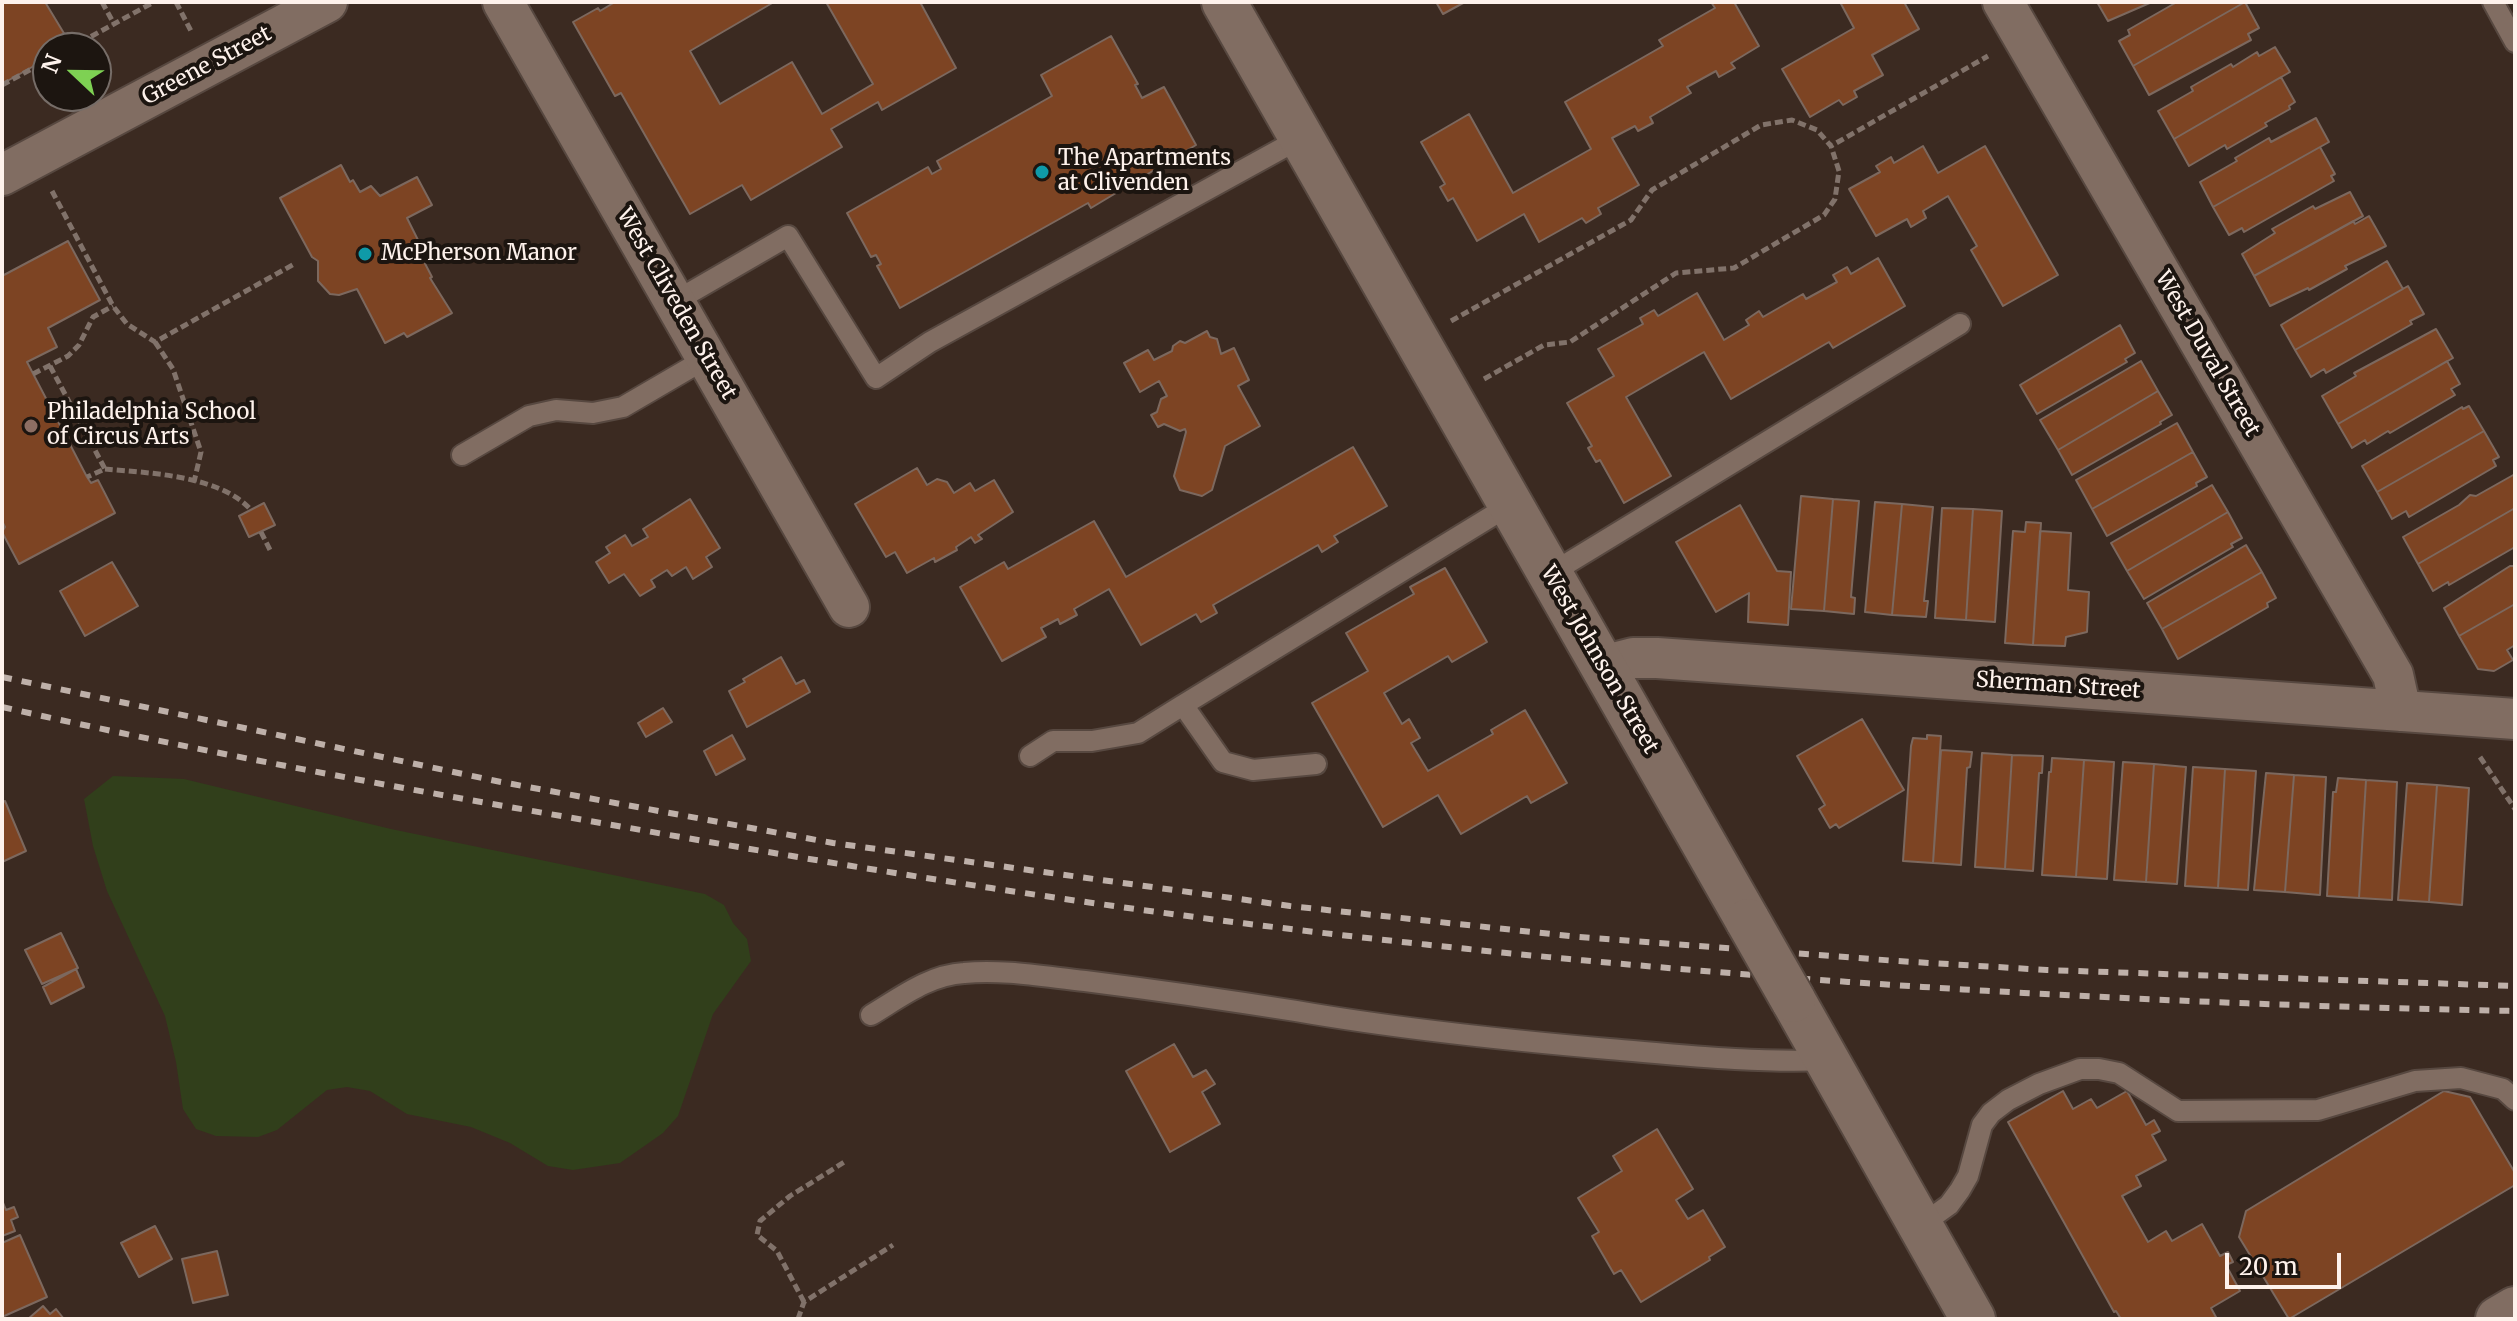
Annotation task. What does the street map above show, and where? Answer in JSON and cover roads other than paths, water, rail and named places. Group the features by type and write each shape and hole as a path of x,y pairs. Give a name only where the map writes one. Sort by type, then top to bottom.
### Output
{"street":[{"name":"Greene Street","path":"2,175 327,2"},
{"name":"West Johnson Street","path":"1224,2 1973,1319"},
{"name":"West Duval Street","path":"2003,2 2393,675 2401,711"},
{"name":"West Cliveden Street","path":"512,9 674,302 849,607"},
{"name":"Sherman Street","path":"1602,666 1633,658 1657,658 2515,719"},
{"path":"2498,1319 2515,1309"}],"lane":[{"path":"2493,2 2515,42"},
{"path":"674,302 788,236 876,378 930,342 1301,138"},
{"path":"1550,574 1960,324"},
{"path":"462,455 529,416 556,410 593,413 623,407 707,358"},
{"path":"1030,756 1053,741 1092,741 1138,733 1510,505"},
{"path":"1183,705 1223,762 1253,770 1316,764"},
{"path":"871,1015 922,984 941,976 966,972 1116,985 1534,1042 1787,1062 1827,1060"},
{"path":"1920,1226 1949,1205 1960,1190 1968,1176 1982,1125 1991,1113 2039,1084 2080,1069 2119,1073 2178,1111 2318,1110 2415,1081 2461,1078 2503,1089 2515,1100"}],"railway":[{"path":"2,677 501,782 833,843 1290,906 1579,937 1897,961 2047,970 2515,986"},
{"path":"2,707 295,768 676,836 1022,893 1282,928 1589,961 1897,985 2206,1002 2515,1011"}],"place":[{"name":"The Apartments at Clivenden","path":"1042,172"},
{"name":"McPherson Manor","path":"365,254"},
{"name":"Philadelphia School of Circus Arts","path":"31,426"}]}
